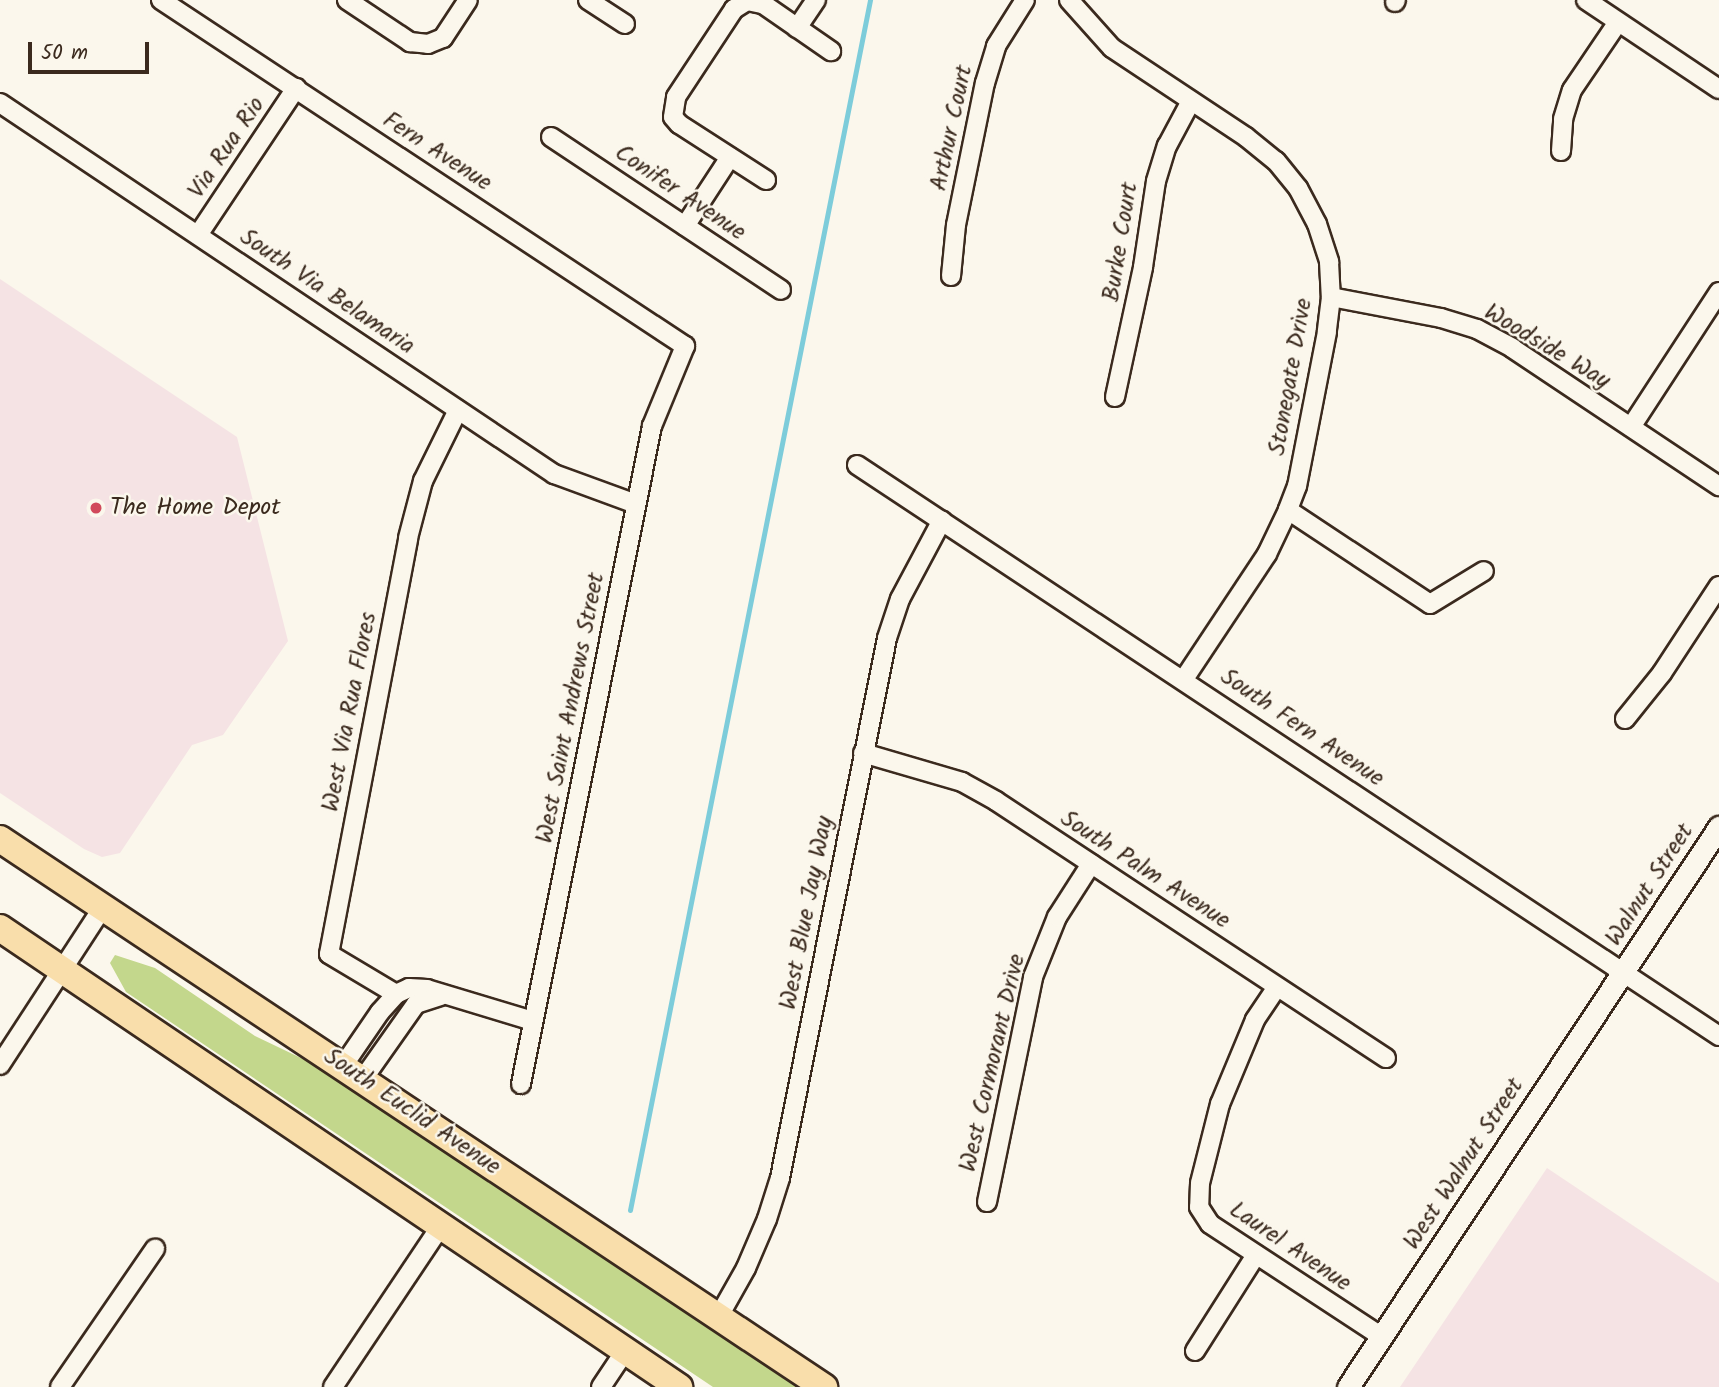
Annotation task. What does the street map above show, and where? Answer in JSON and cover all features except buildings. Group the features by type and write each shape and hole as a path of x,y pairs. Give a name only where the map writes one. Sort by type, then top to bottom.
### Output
{"main road":[{"name":"South Euclid Avenue","path":"0,839 824,1387"},
{"path":"0,928 679,1387"}],"street":[{"name":"Fern Avenue","path":"161,0 685,346"},
{"path":"347,0 410,42 428,44 443,38 468,0"},
{"path":"588,0 625,24"},
{"path":"797,27 816,0"},
{"name":"Arthur Court","path":"951,275 956,225 985,83 996,46 1025,0"},
{"name":"Stonegate Drive","path":"1069,0 1112,48 1276,161 1298,188 1317,224 1329,262 1331,297 1306,444 1288,510 1267,554 1184,679"},
{"path":"1586,0 1719,89"},
{"path":"766,180 679,124 673,117 676,97 738,5 756,2 831,51"},
{"path":"1562,151 1563,119 1572,90 1618,22"},
{"name":"Via Rua Rio","path":"198,235 296,88"},
{"name":"Burke Court","path":"1115,397 1143,267 1156,181 1167,146 1191,101"},
{"name":"South Via Belamaria","path":"0,103 554,474 636,504"},
{"name":"Conifer Avenue","path":"551,137 781,290"},
{"path":"685,226 730,158"},
{"path":"1630,427 1719,292"},
{"name":"Woodside Way","path":"1331,297 1441,318 1477,329 1512,348 1719,486"},
{"name":"West Saint Andrews Street","path":"521,1084 652,426 685,346"},
{"name":"West Via Rua Flores","path":"396,994 329,954 408,538 423,481 458,410"},
{"name":"South Fern Avenue","path":"857,464 1719,1034"},
{"path":"1288,510 1430,604 1484,571"},
{"name":"West Blue Jay Way","path":"719,1316 746,1268 767,1219 780,1178 887,638 900,599 942,520"},
{"path":"1625,719 1662,673 1719,586"},
{"name":"South Palm Avenue","path":"863,753 962,782 996,801 1387,1058"},
{"name":"Walnut Street","path":"1625,971 1719,827"},
{"name":"West Cormorant Drive","path":"987,1202 1033,977 1057,917 1091,864"},
{"path":"0,1065 103,906"},
{"name":"West Walnut Street","path":"1348,1387 1625,971"},
{"name":"Laurel Avenue","path":"1277,987 1255,1020 1220,1104 1200,1183 1199,1207 1210,1224 1382,1337"},
{"path":"353,1072 396,994 409,988 427,989 441,996 533,1021"},
{"path":"353,1072 416,1004 441,996"},
{"path":"333,1387 440,1227"},
{"path":"60,1387 155,1249"},
{"path":"1195,1350 1256,1255"},
{"path":"601,1387 625,1351"}],"shaded area":[{"path":"0,279 237,437 288,641 223,735 192,745 120,853 102,857 84,849 0,793"},
{"path":"1547,1168 1719,1283 1719,1387 1400,1387"}],"green space":[{"path":"115,955 155,968 255,1036 326,1070 802,1387 713,1387 126,992 110,963"}],"waterway":[{"path":"630,1210 870,0"}],"place":[{"name":"The Home Depot","path":"96,508"}]}
